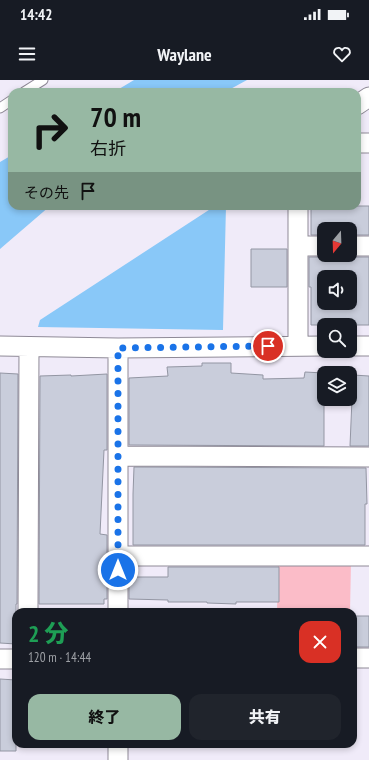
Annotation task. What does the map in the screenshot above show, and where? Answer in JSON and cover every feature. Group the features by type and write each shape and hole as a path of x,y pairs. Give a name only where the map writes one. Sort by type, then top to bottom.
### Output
{"street":[{"path":"298,210 298,345"},
{"path":"298,246 317,246"},
{"path":"357,246 369,246"},
{"path":"0,346 118,348 317,346"},
{"path":"357,346 369,346"},
{"path":"28,608 29,347"},
{"path":"118,348 118,608"},
{"path":"118,456 369,457"},
{"path":"118,556 369,556"},
{"path":"357,658 369,658"},
{"path":"0,659 12,659"},
{"path":"118,748 118,760"}],"lane":[{"path":"30,88 42,80"}],"shaded area":[{"path":"278,561 351,562 350,608 277,608"}],"water":[{"path":"134,80 247,80 232,88 121,88"},
{"path":"8,157 8,210 45,210 0,249 0,162"},
{"path":"209,210 226,210 223,330 38,327 40,320"}],"building":[{"path":"361,206 369,206 369,235 357,235 357,222 317,222 317,235 311,235 311,210 361,210"},
{"path":"251,249 287,249 287,287 251,287"},
{"path":"309,257 317,257 317,262 357,262 357,257 369,257 369,325 357,325 357,318 317,318 317,325 311,325"},
{"path":"202,363 231,363 231,373 263,375 263,379 304,378 305,372 317,373 317,406 324,406 324,446 129,445 129,378 168,376 167,367 202,366"},
{"path":"0,373 18,374 17,604 16,608 12,608 12,644 0,643"},
{"path":"107,374 107,450 104,450 100,534 107,535 107,599 104,599 104,604 39,604 40,376"},
{"path":"357,375 369,376 369,446 350,446 352,406 357,406"},
{"path":"134,467 366,468 367,504 365,504 365,545 133,545"},
{"path":"168,567 279,567 279,602 236,602 236,604 129,599 129,577 168,577"},
{"path":"357,616 369,616 369,647 357,647"},
{"path":"0,679 12,680 12,748 16,748 16,751 0,751"}],"route":[{"path":"118,570 118,348 268,346"}]}
